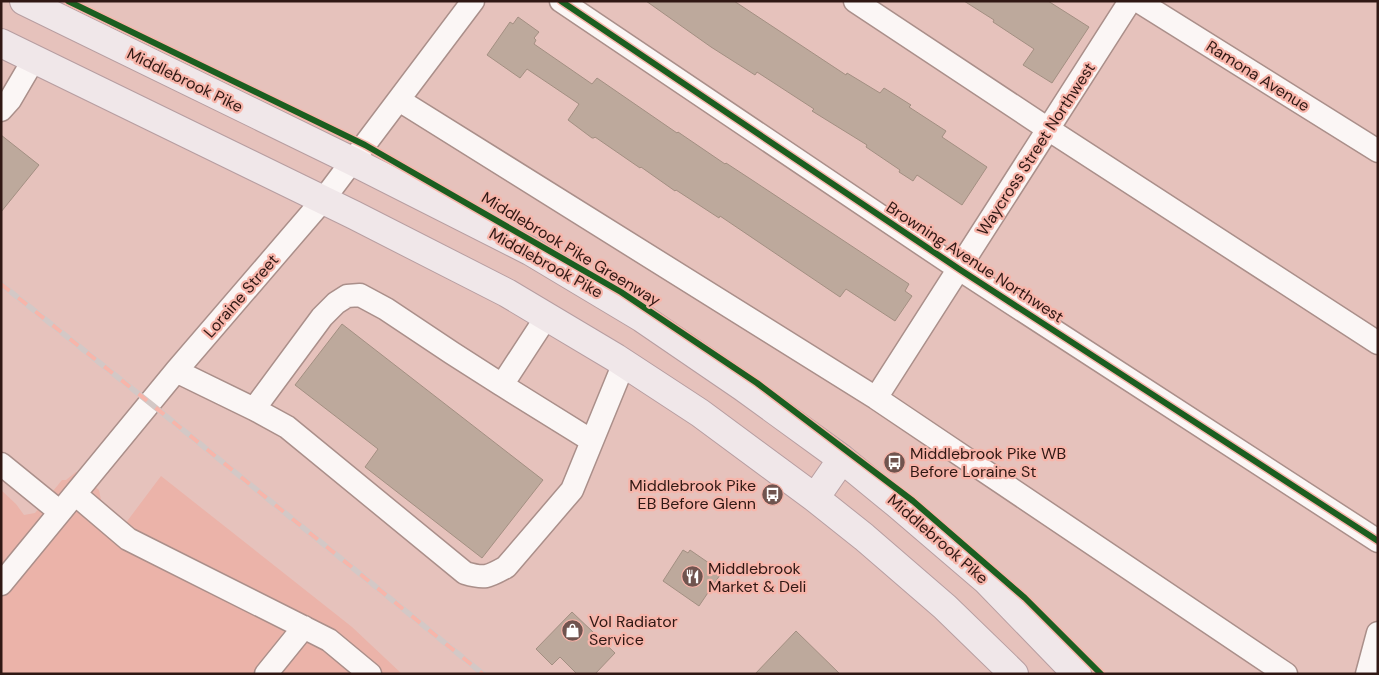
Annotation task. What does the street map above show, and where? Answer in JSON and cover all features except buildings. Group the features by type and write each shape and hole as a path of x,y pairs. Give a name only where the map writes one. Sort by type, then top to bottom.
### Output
{"main road":[{"name":"Middlebrook Pike","path":"27,2 352,161 530,251 642,318 743,387 842,459 897,504 986,580 1077,674"},
{"path":"1,43 323,200 507,293 624,363 700,413 864,537 945,607 1014,674"},
{"path":"814,498 842,459"}],"street":[{"name":"Loraine Street","path":"1,584 176,371 323,200 473,1"},
{"name":"Browning Avenue Northwest","path":"561,1 959,269 1378,541"},
{"path":"855,1 1378,344"},
{"name":"Waycross Street Northwest","path":"876,398 1130,1"},
{"name":"Ramona Avenue","path":"1138,1 1378,151"},
{"path":"1,110 10,100 34,59"},
{"path":"399,100 876,398 1286,674"},
{"path":"254,409 322,318 336,303 347,296 360,295 378,304 592,441"},
{"path":"502,384 547,316"},
{"path":"176,371 287,426 465,573 480,578 506,567 572,490 624,363"},
{"path":"1,464 60,512"},
{"path":"75,494 128,539 329,640 370,674"},
{"path":"266,674 304,627"},
{"path":"1367,674 1378,632"}],"shaded area":[{"path":"76,472 99,490 101,500 106,509 125,524 161,476 352,627 402,674 1,674 1,490 16,504 24,515 35,513 62,480 66,480"}],"railway":[{"path":"1,284 483,674"}],"cycle path":[{"name":"Middlebrook Pike Greenway","path":"68,1 365,145 621,292 757,383 913,501 1025,598 1101,674"},
{"path":"561,1 959,269 1378,541"}],"place":[{"name":"Middlebrook Pike WB Before Loraine St","path":"894,462"},
{"name":"Middlebrook Pike EB Before Glenn","path":"772,494"},
{"name":"Middlebrook Market & Deli","path":"692,577"},
{"name":"Vol Radiator Service","path":"573,630"}]}
